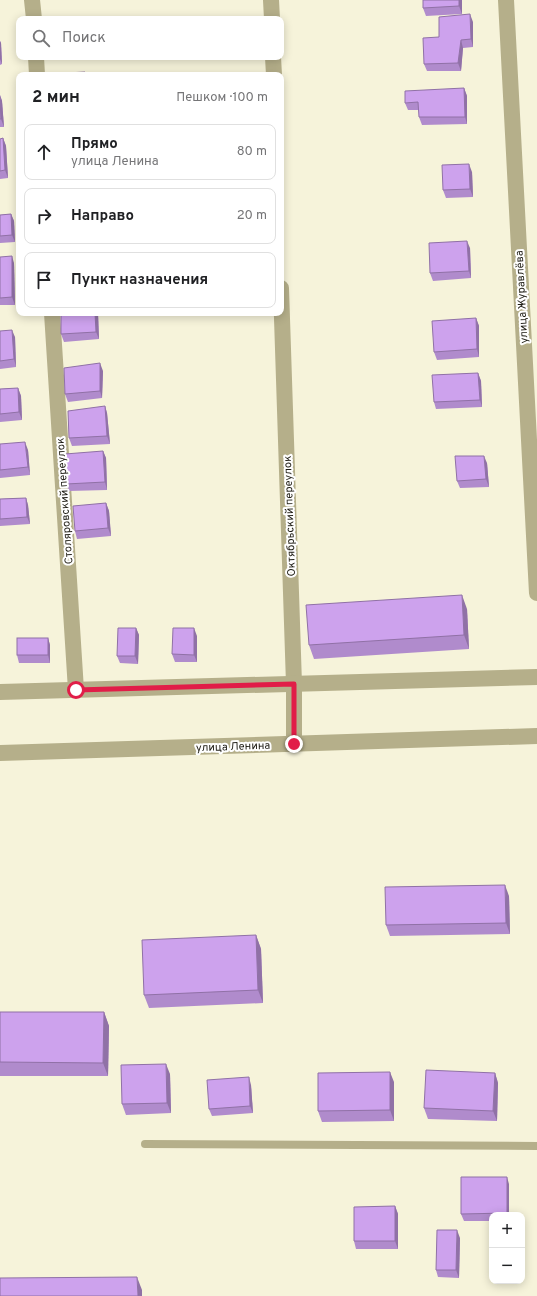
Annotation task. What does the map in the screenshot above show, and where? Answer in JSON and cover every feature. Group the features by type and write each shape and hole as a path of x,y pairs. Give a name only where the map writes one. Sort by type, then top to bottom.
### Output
{"street":[{"path":"32,0 34,16"},
{"path":"271,0 272,16"},
{"name":"улица Журавлёва","path":"506,0 537,593"},
{"path":"36,60 37,72"},
{"path":"273,60 274,72"},
{"name":"Столяровский переулок","path":"52,316 76,690"},
{"name":"Октябрьский переулок","path":"282,316 294,684 294,744"},
{"path":"0,692 537,677"},
{"name":"улица Ленина","path":"0,753 537,736"}],"lane":[{"path":"145,1144 537,1146"}],"building":[{"path":"423,0 459,0 459,6 423,8"},
{"path":"470,14 471,39 461,40 458,63 424,64 423,38 439,37 439,17"},
{"path":"464,88 465,117 419,117 418,102 405,103 405,91"},
{"path":"3,138 5,170 0,171 0,139"},
{"path":"469,164 470,189 443,190 442,165"},
{"path":"11,214 12,235 0,236 0,215"},
{"path":"467,241 469,271 430,273 429,243"},
{"path":"12,256 12,297 0,298 0,257"},
{"path":"61,316 95,316 96,332 61,334"},
{"path":"476,318 477,349 434,352 432,321"},
{"path":"12,330 14,359 0,361 0,331"},
{"path":"100,363 100,391 65,394 64,368"},
{"path":"478,373 480,400 434,402 432,375"},
{"path":"18,388 19,412 0,414 0,389"},
{"path":"105,406 107,436 69,438 68,411"},
{"path":"25,442 28,467 0,470 0,444"},
{"path":"103,451 105,482 66,484 65,454"},
{"path":"455,456 484,456 486,479 457,481"},
{"path":"26,498 27,517 0,519 0,499"},
{"path":"106,503 108,528 75,531 73,506"},
{"path":"462,595 464,635 309,645 306,605"},
{"path":"118,628 136,628 135,656 117,656"},
{"path":"173,628 194,628 194,655 172,654"},
{"path":"17,638 48,638 48,655 17,655"},
{"path":"505,885 506,923 386,925 385,887"},
{"path":"256,935 258,990 144,995 142,940"},
{"path":"0,1012 104,1012 103,1063 0,1062"},
{"path":"166,1064 167,1103 122,1104 121,1065"},
{"path":"426,1070 495,1073 493,1111 424,1108"},
{"path":"390,1072 390,1110 318,1111 318,1073"},
{"path":"249,1077 250,1106 209,1109 207,1080"},
{"path":"461,1177 507,1177 507,1212 461,1214"},
{"path":"395,1206 395,1241 354,1241 354,1207"},
{"path":"437,1230 457,1230 456,1270 436,1270"},
{"path":"137,1277 138,1296 0,1296 0,1278"}],"route":[{"path":"76,690 294,684 294,744"}]}
